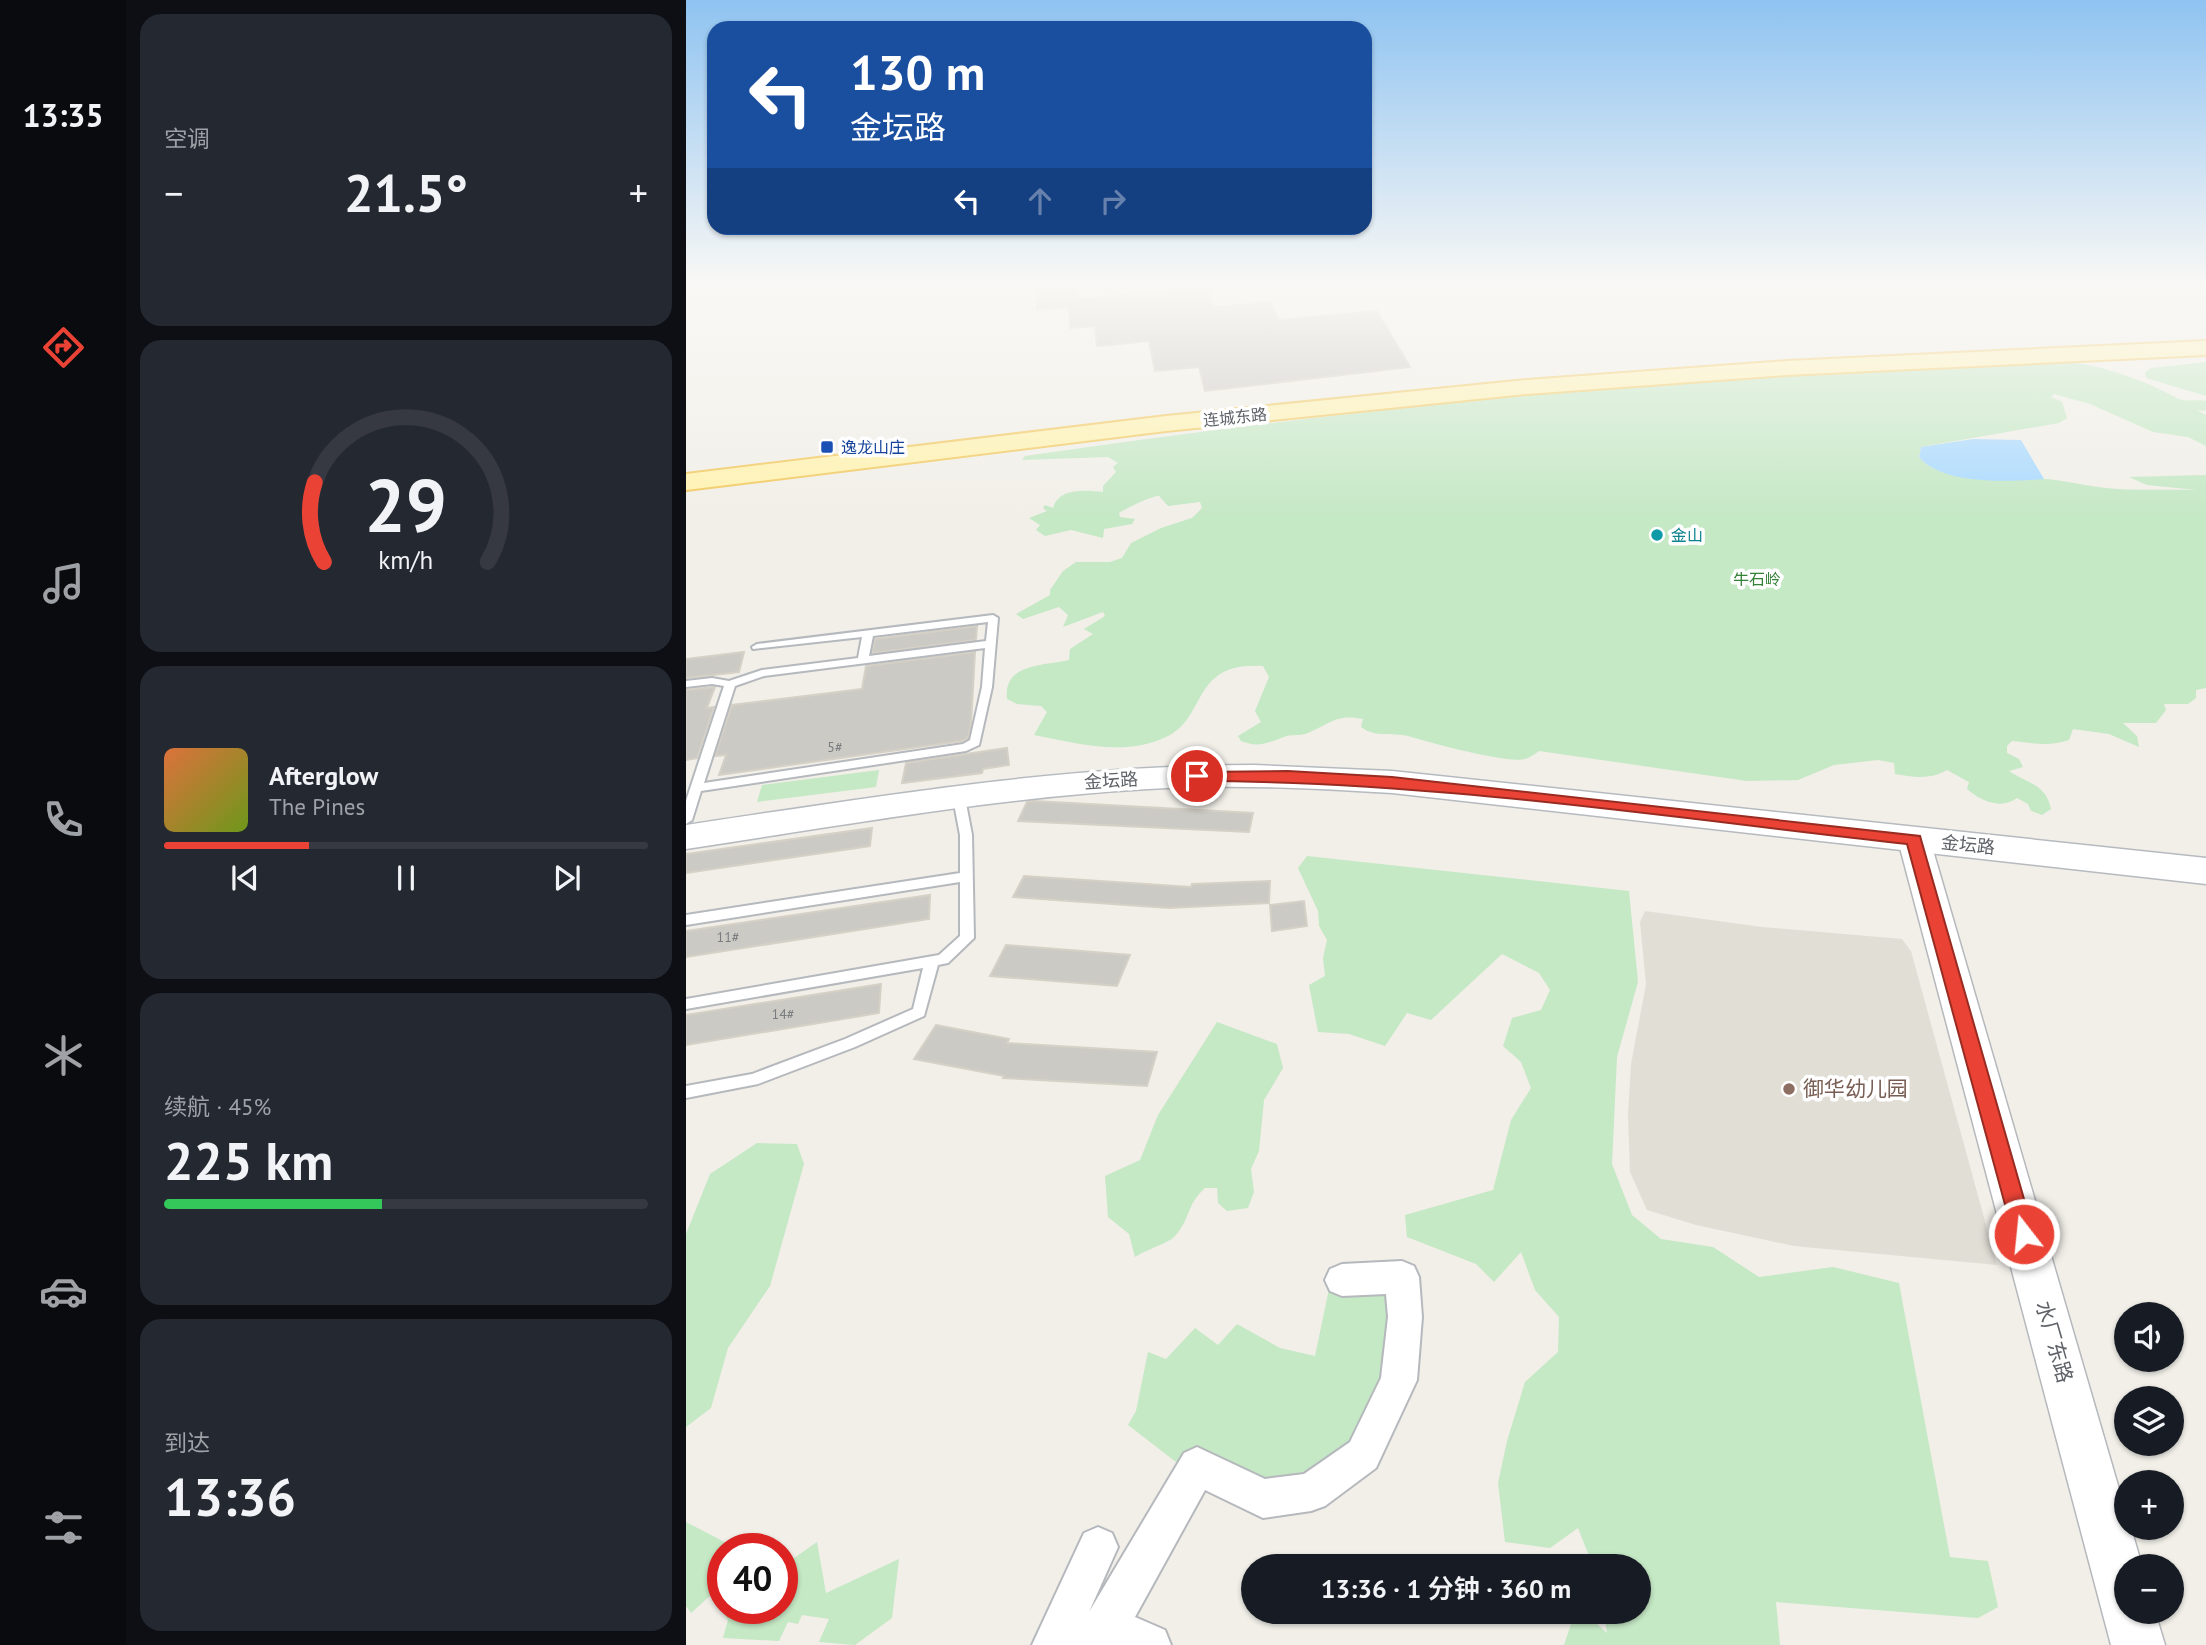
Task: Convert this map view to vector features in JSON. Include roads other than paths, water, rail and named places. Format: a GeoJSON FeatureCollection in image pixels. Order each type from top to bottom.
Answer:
{"type":"FeatureCollection","features":[{"type":"Feature","properties":{"kind":"main road","name":"连城东路"},"geometry":{"type":"LineString","coordinates":[[686,473],[1130,420],[1498,382],[1742,363]]}},
{"type":"Feature","properties":{"kind":"main road","name":"连城东路"},"geometry":{"type":"LineString","coordinates":[[686,482],[1186,422],[1500,390],[1783,368],[1894,363]]}},
{"type":"Feature","properties":{"kind":"main road","name":"金坛路"},"geometry":{"type":"LineString","coordinates":[[686,836],[1059,785],[1178,777],[1340,778],[2206,871]]}},
{"type":"Feature","properties":{"kind":"street","name":"水厂东路"},"geometry":{"type":"LineString","coordinates":[[1914,840],[2114,1559]]}},
{"type":"Feature","properties":{"kind":"street"},"geometry":{"type":"LineString","coordinates":[[1059,1645],[1107,1626],[1197,1466],[1263,1499],[1311,1492],[1363,1455],[1399,1380],[1405,1317],[1402,1277],[1342,1280]]}},
{"type":"Feature","properties":{"kind":"street"},"geometry":{"type":"LineString","coordinates":[[1053,1645],[1098,1547]]}},
{"type":"Feature","properties":{"kind":"street"},"geometry":{"type":"LineString","coordinates":[[2132,1624],[2138,1645]]}},
{"type":"Feature","properties":{"kind":"street"},"geometry":{"type":"LineString","coordinates":[[1107,1626],[1150,1645]]}},
{"type":"Feature","properties":{"kind":"lane"},"geometry":{"type":"LineString","coordinates":[[697,788],[966,747],[975,742],[987,687],[993,618],[757,647]]}},
{"type":"Feature","properties":{"kind":"lane"},"geometry":{"type":"LineString","coordinates":[[863,661],[868,634]]}},
{"type":"Feature","properties":{"kind":"lane"},"geometry":{"type":"LineString","coordinates":[[686,684],[712,681],[730,684],[762,673],[990,644]]}},
{"type":"Feature","properties":{"kind":"lane"},"geometry":{"type":"LineString","coordinates":[[686,820],[730,684]]}},
{"type":"Feature","properties":{"kind":"lane"},"geometry":{"type":"LineString","coordinates":[[686,1004],[943,959],[967,938],[966,835],[959,798]]}},
{"type":"Feature","properties":{"kind":"lane"},"geometry":{"type":"LineString","coordinates":[[686,920],[966,877]]}},
{"type":"Feature","properties":{"kind":"lane"},"geometry":{"type":"LineString","coordinates":[[686,1092],[752,1080],[850,1043],[919,1012],[932,961]]}},
{"type":"Feature","properties":{"kind":"water"},"geometry":{"type":"Polygon","coordinates":[[[1973,439],[2021,440],[2044,479],[1977,480],[1943,473],[1919,457],[1921,447],[1973,439]]]}},
{"type":"Feature","properties":{"kind":"place","name":"逸龙山庄"},"geometry":{"type":"Point","coordinates":[827,447]}},
{"type":"Feature","properties":{"kind":"place","name":"金山"},"geometry":{"type":"Point","coordinates":[1657,535]}},
{"type":"Feature","properties":{"kind":"place","name":"御华幼儿园"},"geometry":{"type":"Point","coordinates":[1789,1089]}},
{"type":"Feature","properties":{"kind":"park label","name":"牛石岭"},"geometry":{"type":"Point","coordinates":[1757,579]}}]}
